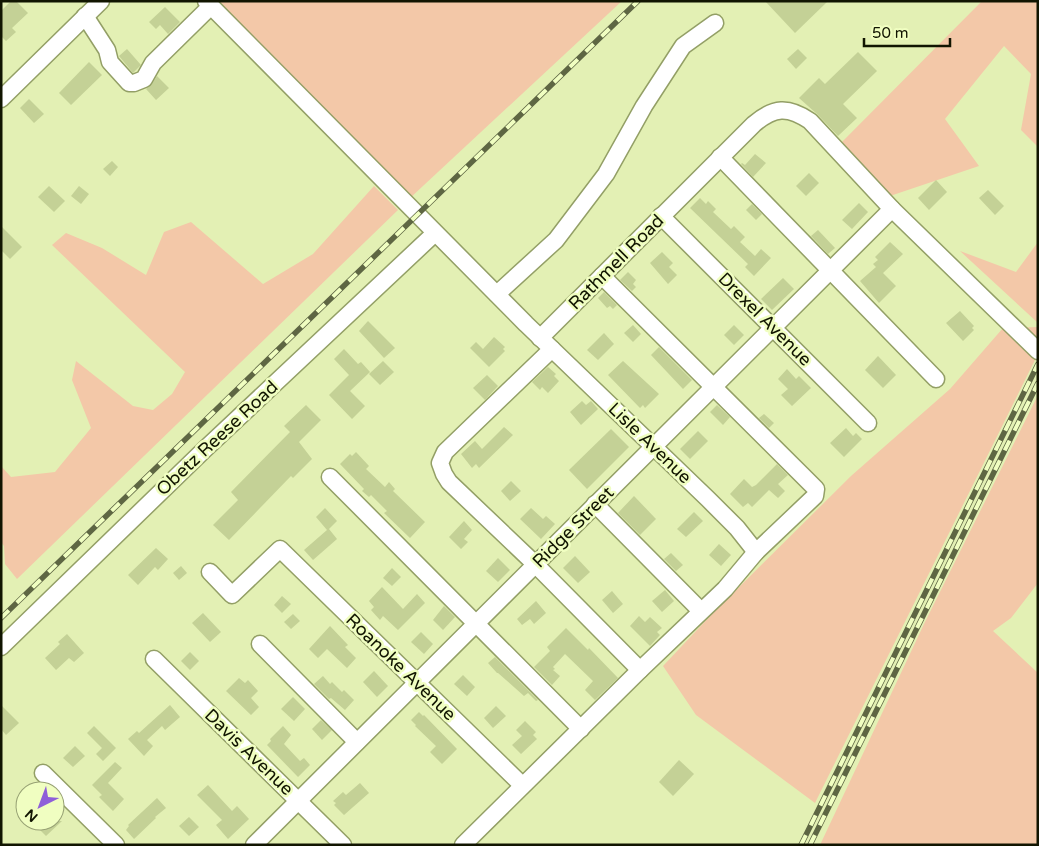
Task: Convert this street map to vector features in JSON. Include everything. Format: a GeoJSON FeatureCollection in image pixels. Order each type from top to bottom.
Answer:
{"type":"FeatureCollection","features":[{"type":"Feature","properties":{"kind":"street"},"geometry":{"type":"LineString","coordinates":[[1,99],[101,1]]}},
{"type":"Feature","properties":{"kind":"street"},"geometry":{"type":"LineString","coordinates":[[85,16],[107,50],[110,62],[129,83],[134,84],[144,79],[153,63],[208,4],[546,343]]}},
{"type":"Feature","properties":{"kind":"street"},"geometry":{"type":"LineString","coordinates":[[496,294],[556,240],[606,174],[644,106],[682,46],[715,23]]}},
{"type":"Feature","properties":{"kind":"street","name":"Rathmell Road"},"geometry":{"type":"LineString","coordinates":[[535,564],[449,482],[440,463],[445,452],[546,343],[602,276],[720,157],[765,115],[780,110],[796,113],[810,121],[892,209],[1038,351]]}},
{"type":"Feature","properties":{"kind":"street"},"geometry":{"type":"LineString","coordinates":[[720,157],[936,379]]}},
{"type":"Feature","properties":{"kind":"street","name":"Ridge Street"},"geometry":{"type":"LineString","coordinates":[[254,845],[892,209]]}},
{"type":"Feature","properties":{"kind":"street","name":"Drexel Avenue"},"geometry":{"type":"LineString","coordinates":[[661,216],[868,423]]}},
{"type":"Feature","properties":{"kind":"street","name":"Obetz Reese Road"},"geometry":{"type":"LineString","coordinates":[[1,647],[204,450],[435,233]]}},
{"type":"Feature","properties":{"kind":"street"},"geometry":{"type":"LineString","coordinates":[[463,845],[522,785],[725,589],[756,552],[815,496],[816,488],[602,276]]}},
{"type":"Feature","properties":{"kind":"street","name":"Lisle Avenue"},"geometry":{"type":"LineString","coordinates":[[546,343],[737,528],[756,552]]}},
{"type":"Feature","properties":{"kind":"street"},"geometry":{"type":"LineString","coordinates":[[330,477],[581,729]]}},
{"type":"Feature","properties":{"kind":"street"},"geometry":{"type":"LineString","coordinates":[[595,504],[701,611]]}},
{"type":"Feature","properties":{"kind":"street","name":"Roanoke Avenue"},"geometry":{"type":"LineString","coordinates":[[210,572],[232,595],[280,549],[522,785]]}},
{"type":"Feature","properties":{"kind":"street"},"geometry":{"type":"LineString","coordinates":[[535,564],[640,670]]}},
{"type":"Feature","properties":{"kind":"street"},"geometry":{"type":"LineString","coordinates":[[260,644],[358,742]]}},
{"type":"Feature","properties":{"kind":"street","name":"Davis Avenue"},"geometry":{"type":"LineString","coordinates":[[154,659],[343,845]]}},
{"type":"Feature","properties":{"kind":"street"},"geometry":{"type":"LineString","coordinates":[[43,773],[116,845]]}},
{"type":"Feature","properties":{"kind":"shaded area"},"geometry":{"type":"Polygon","coordinates":[[[215,1],[622,1],[409,199],[215,1]]]}},
{"type":"Feature","properties":{"kind":"shaded area"},"geometry":{"type":"Polygon","coordinates":[[[982,1],[1038,1],[1038,147],[1021,130],[1031,74],[1004,46],[945,119],[979,166],[890,196],[839,145],[982,1]]]}},
{"type":"Feature","properties":{"kind":"shaded area"},"geometry":{"type":"Polygon","coordinates":[[[374,186],[398,210],[17,579],[5,564],[4,546],[1,542],[1,466],[11,477],[55,472],[91,428],[72,380],[76,361],[133,406],[153,410],[172,394],[185,372],[52,245],[66,233],[102,248],[146,275],[164,232],[191,222],[263,284],[313,254],[374,186]]]}},
{"type":"Feature","properties":{"kind":"shaded area"},"geometry":{"type":"Polygon","coordinates":[[[1038,242],[1038,323],[960,251],[1016,272],[1038,242]]]}},
{"type":"Feature","properties":{"kind":"shaded area"},"geometry":{"type":"Polygon","coordinates":[[[1038,327],[1038,354],[815,803],[696,715],[663,666],[713,613],[851,476],[950,389],[1003,328],[1038,327]]]}},
{"type":"Feature","properties":{"kind":"shaded area"},"geometry":{"type":"Polygon","coordinates":[[[1038,395],[1038,583],[1011,618],[993,631],[1038,673],[1038,845],[820,845],[924,624],[1038,395]]]}},
{"type":"Feature","properties":{"kind":"building"},"geometry":{"type":"Polygon","coordinates":[[[11,1],[16,1],[28,13],[12,28],[16,32],[6,41],[1,36],[1,11],[11,1]]]}},
{"type":"Feature","properties":{"kind":"building"},"geometry":{"type":"Polygon","coordinates":[[[765,1],[828,1],[795,33],[765,1]]]}},
{"type":"Feature","properties":{"kind":"building"},"geometry":{"type":"Polygon","coordinates":[[[165,7],[180,22],[168,34],[160,25],[156,29],[149,22],[165,7]]]}},
{"type":"Feature","properties":{"kind":"building"},"geometry":{"type":"Polygon","coordinates":[[[127,49],[141,65],[133,73],[119,56],[127,49]]]}},
{"type":"Feature","properties":{"kind":"building"},"geometry":{"type":"Polygon","coordinates":[[[798,49],[807,58],[796,69],[787,59],[798,49]]]}},
{"type":"Feature","properties":{"kind":"building"},"geometry":{"type":"Polygon","coordinates":[[[858,52],[877,71],[843,104],[857,118],[838,136],[799,98],[819,78],[825,84],[858,52]]]}},
{"type":"Feature","properties":{"kind":"building"},"geometry":{"type":"Polygon","coordinates":[[[89,62],[102,75],[71,105],[59,93],[89,62]]]}},
{"type":"Feature","properties":{"kind":"building"},"geometry":{"type":"Polygon","coordinates":[[[157,76],[169,88],[156,100],[146,89],[157,76]]]}},
{"type":"Feature","properties":{"kind":"building"},"geometry":{"type":"Polygon","coordinates":[[[29,99],[44,114],[34,123],[20,108],[29,99]]]}},
{"type":"Feature","properties":{"kind":"building"},"geometry":{"type":"Polygon","coordinates":[[[755,154],[766,163],[753,177],[741,164],[745,165],[755,154]]]}},
{"type":"Feature","properties":{"kind":"building"},"geometry":{"type":"Polygon","coordinates":[[[112,161],[118,167],[110,176],[103,169],[112,161]]]}},
{"type":"Feature","properties":{"kind":"building"},"geometry":{"type":"Polygon","coordinates":[[[809,173],[819,183],[806,196],[796,186],[809,173]]]}},
{"type":"Feature","properties":{"kind":"building"},"geometry":{"type":"Polygon","coordinates":[[[936,180],[947,192],[929,210],[918,198],[936,180]]]}},
{"type":"Feature","properties":{"kind":"building"},"geometry":{"type":"Polygon","coordinates":[[[49,186],[65,201],[54,212],[38,197],[49,186]]]}},
{"type":"Feature","properties":{"kind":"building"},"geometry":{"type":"Polygon","coordinates":[[[79,186],[89,194],[81,204],[71,196],[79,186]]]}},
{"type":"Feature","properties":{"kind":"building"},"geometry":{"type":"Polygon","coordinates":[[[988,190],[1004,206],[995,215],[979,198],[988,190]]]}},
{"type":"Feature","properties":{"kind":"building"},"geometry":{"type":"Polygon","coordinates":[[[700,198],[706,204],[708,201],[716,209],[713,212],[731,229],[734,226],[745,237],[740,242],[755,256],[761,249],[771,258],[754,276],[745,267],[748,264],[690,208],[700,198]]]}},
{"type":"Feature","properties":{"kind":"building"},"geometry":{"type":"Polygon","coordinates":[[[859,203],[868,212],[852,229],[842,220],[859,203]]]}},
{"type":"Feature","properties":{"kind":"building"},"geometry":{"type":"Polygon","coordinates":[[[752,204],[762,214],[756,220],[746,210],[752,204]]]}},
{"type":"Feature","properties":{"kind":"building"},"geometry":{"type":"Polygon","coordinates":[[[1,226],[22,247],[10,259],[1,250],[1,226]]]}},
{"type":"Feature","properties":{"kind":"building"},"geometry":{"type":"Polygon","coordinates":[[[818,230],[835,248],[828,254],[811,236],[818,230]]]}},
{"type":"Feature","properties":{"kind":"building"},"geometry":{"type":"Polygon","coordinates":[[[890,242],[903,254],[883,273],[896,286],[879,303],[860,281],[876,267],[873,264],[878,260],[875,257],[890,242]]]}},
{"type":"Feature","properties":{"kind":"building"},"geometry":{"type":"Polygon","coordinates":[[[662,252],[673,263],[669,267],[677,275],[668,284],[650,263],[662,252]]]}},
{"type":"Feature","properties":{"kind":"building"},"geometry":{"type":"Polygon","coordinates":[[[628,272],[636,280],[633,284],[636,287],[632,291],[620,280],[628,272]]]}},
{"type":"Feature","properties":{"kind":"building"},"geometry":{"type":"Polygon","coordinates":[[[783,278],[794,289],[772,310],[761,299],[783,278]]]}},
{"type":"Feature","properties":{"kind":"building"},"geometry":{"type":"Polygon","coordinates":[[[604,292],[617,305],[613,309],[610,306],[607,308],[598,298],[604,292]]]}},
{"type":"Feature","properties":{"kind":"building"},"geometry":{"type":"Polygon","coordinates":[[[960,311],[974,326],[972,328],[974,330],[963,341],[946,323],[960,311]]]}},
{"type":"Feature","properties":{"kind":"building"},"geometry":{"type":"Polygon","coordinates":[[[368,321],[395,348],[384,358],[359,331],[368,321]]]}},
{"type":"Feature","properties":{"kind":"building"},"geometry":{"type":"Polygon","coordinates":[[[633,325],[641,334],[633,342],[624,333],[633,325]]]}},
{"type":"Feature","properties":{"kind":"building"},"geometry":{"type":"Polygon","coordinates":[[[734,325],[744,335],[734,345],[724,335],[734,325]]]}},
{"type":"Feature","properties":{"kind":"building"},"geometry":{"type":"Polygon","coordinates":[[[604,333],[614,344],[598,360],[587,350],[604,333]]]}},
{"type":"Feature","properties":{"kind":"building"},"geometry":{"type":"Polygon","coordinates":[[[494,337],[505,347],[503,349],[505,351],[489,367],[470,348],[476,342],[483,349],[494,337]]]}},
{"type":"Feature","properties":{"kind":"building"},"geometry":{"type":"Polygon","coordinates":[[[659,347],[692,380],[683,389],[651,355],[659,347]]]}},
{"type":"Feature","properties":{"kind":"building"},"geometry":{"type":"Polygon","coordinates":[[[344,349],[358,364],[361,362],[370,372],[350,391],[365,406],[352,419],[329,395],[349,375],[334,359],[344,349]]]}},
{"type":"Feature","properties":{"kind":"building"},"geometry":{"type":"Polygon","coordinates":[[[878,356],[896,375],[883,388],[865,370],[878,356]]]}},
{"type":"Feature","properties":{"kind":"building"},"geometry":{"type":"Polygon","coordinates":[[[383,361],[394,372],[380,385],[369,374],[383,361]]]}},
{"type":"Feature","properties":{"kind":"building"},"geometry":{"type":"Polygon","coordinates":[[[623,361],[659,394],[645,408],[643,405],[640,408],[608,375],[623,361]]]}},
{"type":"Feature","properties":{"kind":"building"},"geometry":{"type":"Polygon","coordinates":[[[548,367],[556,374],[554,376],[559,381],[548,393],[542,387],[540,390],[532,382],[548,367]]]}},
{"type":"Feature","properties":{"kind":"building"},"geometry":{"type":"Polygon","coordinates":[[[787,369],[796,379],[799,376],[811,388],[792,406],[781,395],[788,389],[778,379],[787,369]]]}},
{"type":"Feature","properties":{"kind":"building"},"geometry":{"type":"Polygon","coordinates":[[[487,375],[498,386],[485,400],[473,388],[487,375]]]}},
{"type":"Feature","properties":{"kind":"building"},"geometry":{"type":"Polygon","coordinates":[[[582,401],[586,405],[591,401],[598,409],[581,425],[570,412],[582,401]]]}},
{"type":"Feature","properties":{"kind":"building"},"geometry":{"type":"Polygon","coordinates":[[[306,405],[321,420],[299,442],[312,459],[293,478],[291,476],[229,540],[213,525],[238,500],[231,492],[290,432],[284,426],[306,405]]]}},
{"type":"Feature","properties":{"kind":"building"},"geometry":{"type":"Polygon","coordinates":[[[717,405],[730,417],[723,425],[710,412],[717,405]]]}},
{"type":"Feature","properties":{"kind":"building"},"geometry":{"type":"Polygon","coordinates":[[[764,414],[774,423],[769,428],[759,418],[764,414]]]}},
{"type":"Feature","properties":{"kind":"building"},"geometry":{"type":"Polygon","coordinates":[[[504,427],[513,435],[479,468],[476,464],[472,468],[461,454],[475,441],[482,449],[504,427]]]}},
{"type":"Feature","properties":{"kind":"building"},"geometry":{"type":"Polygon","coordinates":[[[846,428],[853,436],[856,433],[862,439],[844,457],[830,443],[846,428]]]}},
{"type":"Feature","properties":{"kind":"building"},"geometry":{"type":"Polygon","coordinates":[[[611,429],[629,447],[587,489],[569,470],[611,429]]]}},
{"type":"Feature","properties":{"kind":"building"},"geometry":{"type":"Polygon","coordinates":[[[698,431],[708,441],[690,459],[680,449],[698,431]]]}},
{"type":"Feature","properties":{"kind":"building"},"geometry":{"type":"Polygon","coordinates":[[[356,452],[369,466],[366,469],[385,487],[389,482],[395,489],[393,491],[425,522],[410,538],[384,513],[387,511],[371,495],[369,497],[362,491],[364,489],[340,464],[350,454],[352,456],[356,452]]]}},
{"type":"Feature","properties":{"kind":"building"},"geometry":{"type":"Polygon","coordinates":[[[777,464],[788,475],[778,484],[785,491],[778,498],[769,490],[752,507],[748,503],[743,507],[730,494],[744,479],[752,487],[756,485],[777,464]]]}},
{"type":"Feature","properties":{"kind":"building"},"geometry":{"type":"Polygon","coordinates":[[[511,481],[521,491],[510,501],[501,491],[511,481]]]}},
{"type":"Feature","properties":{"kind":"building"},"geometry":{"type":"Polygon","coordinates":[[[634,496],[656,519],[640,535],[618,513],[634,496]]]}},
{"type":"Feature","properties":{"kind":"building"},"geometry":{"type":"Polygon","coordinates":[[[325,508],[337,521],[329,529],[337,539],[313,560],[304,550],[327,530],[316,517],[325,508]]]}},
{"type":"Feature","properties":{"kind":"building"},"geometry":{"type":"Polygon","coordinates":[[[531,508],[543,519],[546,516],[555,524],[541,539],[520,519],[531,508]]]}},
{"type":"Feature","properties":{"kind":"building"},"geometry":{"type":"Polygon","coordinates":[[[694,512],[703,521],[686,537],[677,529],[694,512]]]}},
{"type":"Feature","properties":{"kind":"building"},"geometry":{"type":"Polygon","coordinates":[[[464,521],[472,530],[464,539],[468,542],[461,549],[449,537],[464,521]]]}},
{"type":"Feature","properties":{"kind":"building"},"geometry":{"type":"Polygon","coordinates":[[[719,544],[731,555],[721,566],[709,555],[719,544]]]}},
{"type":"Feature","properties":{"kind":"building"},"geometry":{"type":"Polygon","coordinates":[[[156,548],[168,559],[158,570],[155,567],[138,585],[128,575],[156,548]]]}},
{"type":"Feature","properties":{"kind":"building"},"geometry":{"type":"Polygon","coordinates":[[[671,553],[683,565],[676,571],[664,559],[671,553]]]}},
{"type":"Feature","properties":{"kind":"building"},"geometry":{"type":"Polygon","coordinates":[[[575,556],[590,572],[578,583],[563,568],[575,556]]]}},
{"type":"Feature","properties":{"kind":"building"},"geometry":{"type":"Polygon","coordinates":[[[498,558],[510,570],[498,582],[486,571],[498,558]]]}},
{"type":"Feature","properties":{"kind":"building"},"geometry":{"type":"Polygon","coordinates":[[[181,566],[187,573],[179,580],[173,573],[181,566]]]}},
{"type":"Feature","properties":{"kind":"building"},"geometry":{"type":"Polygon","coordinates":[[[392,568],[401,577],[392,586],[383,578],[392,568]]]}},
{"type":"Feature","properties":{"kind":"building"},"geometry":{"type":"Polygon","coordinates":[[[382,587],[403,609],[417,594],[425,603],[398,630],[383,616],[380,620],[371,610],[374,607],[369,601],[382,587]]]}},
{"type":"Feature","properties":{"kind":"building"},"geometry":{"type":"Polygon","coordinates":[[[665,590],[674,601],[662,612],[652,601],[665,590]]]}},
{"type":"Feature","properties":{"kind":"building"},"geometry":{"type":"Polygon","coordinates":[[[612,591],[623,604],[613,613],[602,600],[612,591]]]}},
{"type":"Feature","properties":{"kind":"building"},"geometry":{"type":"Polygon","coordinates":[[[282,596],[291,604],[282,613],[274,605],[282,596]]]}},
{"type":"Feature","properties":{"kind":"building"},"geometry":{"type":"Polygon","coordinates":[[[536,601],[546,613],[534,624],[530,619],[522,625],[517,619],[536,601]]]}},
{"type":"Feature","properties":{"kind":"building"},"geometry":{"type":"Polygon","coordinates":[[[444,606],[455,617],[443,630],[433,620],[444,606]]]}},
{"type":"Feature","properties":{"kind":"building"},"geometry":{"type":"Polygon","coordinates":[[[203,613],[221,632],[210,642],[192,623],[203,613]]]}},
{"type":"Feature","properties":{"kind":"building"},"geometry":{"type":"Polygon","coordinates":[[[293,614],[300,621],[291,629],[284,622],[293,614]]]}},
{"type":"Feature","properties":{"kind":"building"},"geometry":{"type":"Polygon","coordinates":[[[639,616],[645,622],[650,617],[662,628],[657,632],[660,635],[650,646],[630,626],[639,616]]]}},
{"type":"Feature","properties":{"kind":"building"},"geometry":{"type":"Polygon","coordinates":[[[330,626],[348,645],[345,647],[356,658],[347,668],[327,649],[318,658],[309,649],[330,626]]]}},
{"type":"Feature","properties":{"kind":"building"},"geometry":{"type":"Polygon","coordinates":[[[566,628],[588,650],[589,648],[618,678],[595,700],[585,690],[593,681],[565,654],[553,667],[555,669],[553,670],[560,676],[552,685],[534,667],[550,651],[547,647],[566,628]]]}},
{"type":"Feature","properties":{"kind":"building"},"geometry":{"type":"Polygon","coordinates":[[[421,632],[433,644],[424,654],[411,642],[421,632]]]}},
{"type":"Feature","properties":{"kind":"building"},"geometry":{"type":"Polygon","coordinates":[[[67,634],[84,653],[74,662],[69,658],[56,670],[45,658],[60,644],[58,642],[67,634]]]}},
{"type":"Feature","properties":{"kind":"building"},"geometry":{"type":"Polygon","coordinates":[[[190,652],[199,661],[190,670],[181,661],[190,652]]]}},
{"type":"Feature","properties":{"kind":"building"},"geometry":{"type":"Polygon","coordinates":[[[495,657],[538,700],[536,701],[528,693],[524,696],[497,673],[488,663],[495,657]]]}},
{"type":"Feature","properties":{"kind":"building"},"geometry":{"type":"Polygon","coordinates":[[[374,671],[388,686],[377,697],[363,682],[374,671]]]}},
{"type":"Feature","properties":{"kind":"building"},"geometry":{"type":"Polygon","coordinates":[[[463,675],[475,687],[467,696],[454,684],[463,675]]]}},
{"type":"Feature","properties":{"kind":"building"},"geometry":{"type":"Polygon","coordinates":[[[323,676],[330,684],[332,682],[342,692],[344,690],[354,700],[345,710],[331,698],[329,699],[314,684],[323,676]]]}},
{"type":"Feature","properties":{"kind":"building"},"geometry":{"type":"Polygon","coordinates":[[[239,678],[245,683],[248,680],[258,691],[251,698],[259,707],[251,715],[226,691],[239,678]]]}},
{"type":"Feature","properties":{"kind":"building"},"geometry":{"type":"Polygon","coordinates":[[[293,697],[305,709],[294,721],[281,709],[293,697]]]}},
{"type":"Feature","properties":{"kind":"building"},"geometry":{"type":"Polygon","coordinates":[[[1,705],[19,723],[6,735],[1,729],[1,705]]]}},
{"type":"Feature","properties":{"kind":"building"},"geometry":{"type":"Polygon","coordinates":[[[170,705],[180,717],[165,730],[162,726],[147,740],[153,746],[144,756],[128,739],[137,731],[139,733],[170,705]]]}},
{"type":"Feature","properties":{"kind":"building"},"geometry":{"type":"Polygon","coordinates":[[[496,706],[506,716],[493,728],[484,718],[496,706]]]}},
{"type":"Feature","properties":{"kind":"building"},"geometry":{"type":"Polygon","coordinates":[[[419,712],[457,749],[442,764],[430,752],[436,746],[411,720],[419,712]]]}},
{"type":"Feature","properties":{"kind":"building"},"geometry":{"type":"Polygon","coordinates":[[[321,720],[332,730],[322,740],[312,729],[321,720]]]}},
{"type":"Feature","properties":{"kind":"building"},"geometry":{"type":"Polygon","coordinates":[[[525,721],[536,732],[533,735],[537,739],[521,754],[512,745],[522,736],[516,730],[525,721]]]}},
{"type":"Feature","properties":{"kind":"building"},"geometry":{"type":"Polygon","coordinates":[[[94,726],[116,748],[103,761],[96,754],[102,748],[87,733],[94,726]]]}},
{"type":"Feature","properties":{"kind":"building"},"geometry":{"type":"Polygon","coordinates":[[[283,726],[291,735],[284,744],[300,761],[304,758],[310,765],[298,777],[267,745],[271,741],[270,739],[283,726]]]}},
{"type":"Feature","properties":{"kind":"building"},"geometry":{"type":"Polygon","coordinates":[[[75,746],[85,756],[73,767],[63,758],[75,746]]]}},
{"type":"Feature","properties":{"kind":"building"},"geometry":{"type":"Polygon","coordinates":[[[679,760],[694,774],[673,796],[659,782],[679,760]]]}},
{"type":"Feature","properties":{"kind":"building"},"geometry":{"type":"Polygon","coordinates":[[[115,762],[122,768],[108,783],[124,799],[113,811],[99,797],[102,795],[92,785],[115,762]]]}},
{"type":"Feature","properties":{"kind":"building"},"geometry":{"type":"Polygon","coordinates":[[[360,783],[369,793],[344,815],[334,805],[336,803],[333,801],[343,792],[346,795],[360,783]]]}},
{"type":"Feature","properties":{"kind":"building"},"geometry":{"type":"Polygon","coordinates":[[[208,785],[232,811],[237,806],[249,819],[228,839],[216,825],[222,820],[197,795],[208,785]]]}},
{"type":"Feature","properties":{"kind":"building"},"geometry":{"type":"Polygon","coordinates":[[[157,798],[166,808],[134,839],[126,830],[128,825],[157,798]]]}},
{"type":"Feature","properties":{"kind":"building"},"geometry":{"type":"Polygon","coordinates":[[[189,817],[199,827],[189,836],[179,826],[189,817]]]}},
{"type":"Feature","properties":{"kind":"building"},"geometry":{"type":"Polygon","coordinates":[[[41,831],[51,831],[46,836],[41,831]]]}},
{"type":"Feature","properties":{"kind":"railway"},"geometry":{"type":"LineString","coordinates":[[1,618],[638,1]]}},
{"type":"Feature","properties":{"kind":"railway"},"geometry":{"type":"LineString","coordinates":[[801,845],[1038,364]]}},
{"type":"Feature","properties":{"kind":"railway"},"geometry":{"type":"LineString","coordinates":[[810,845],[1038,383]]}}]}
